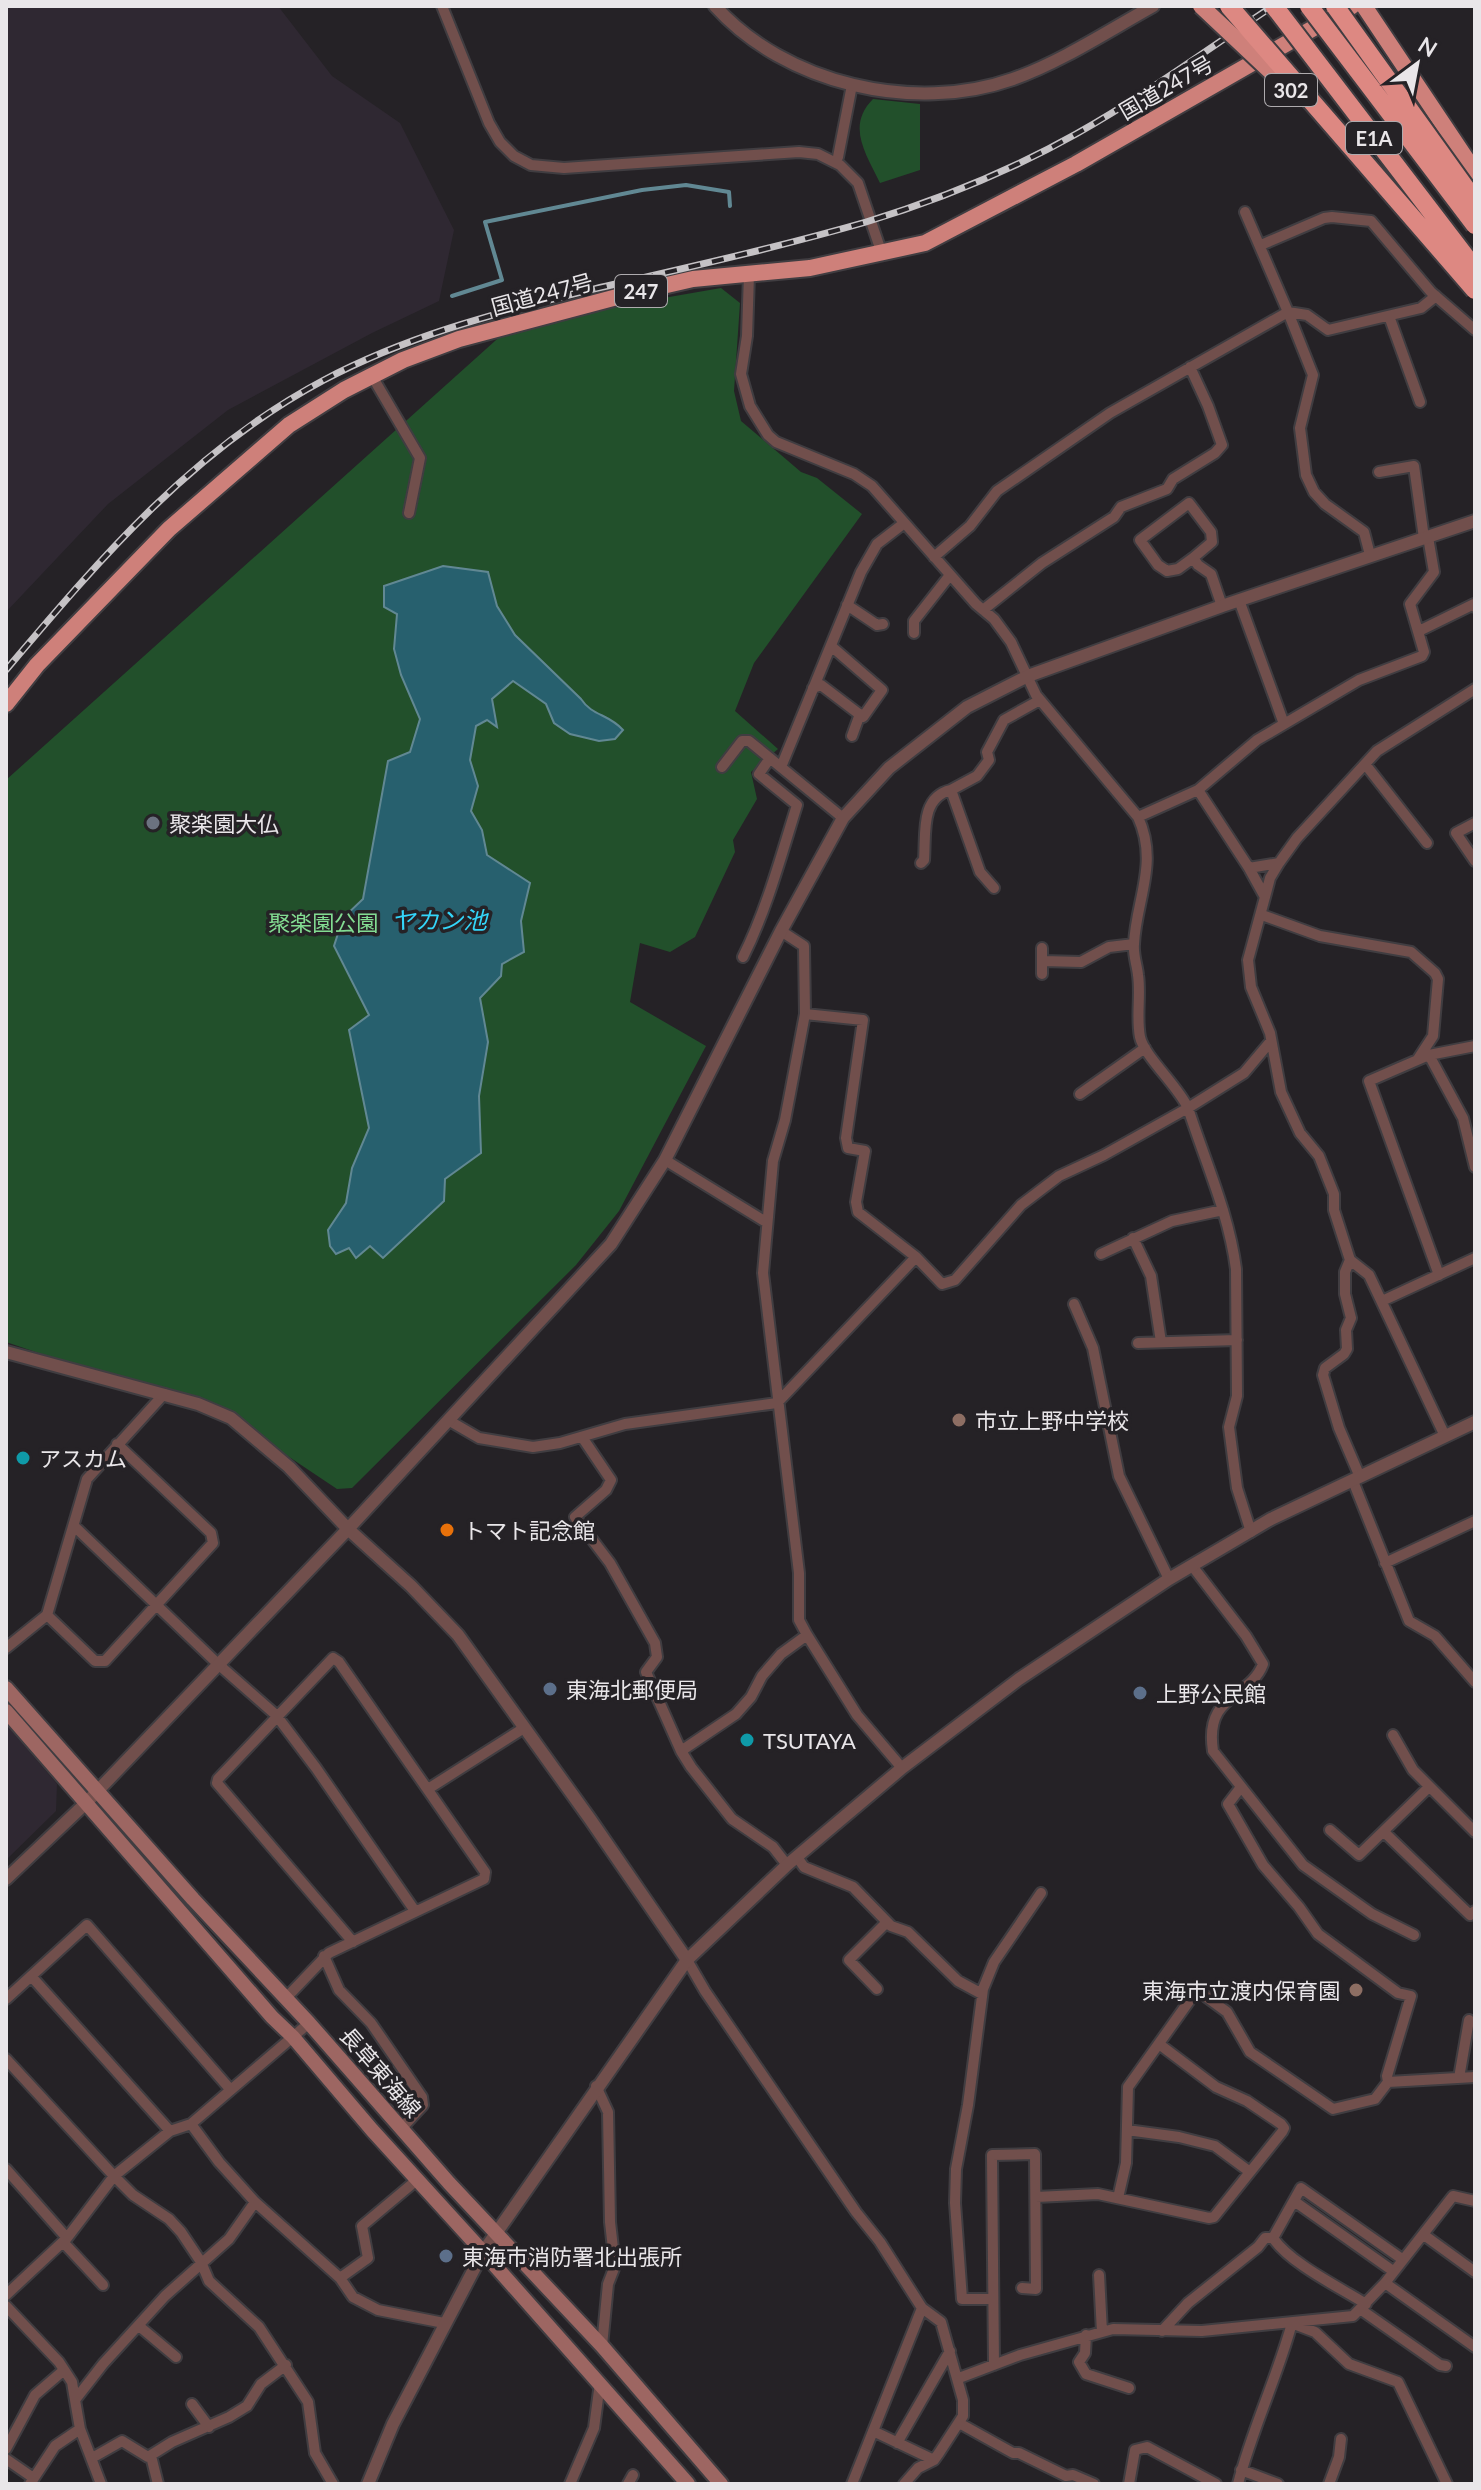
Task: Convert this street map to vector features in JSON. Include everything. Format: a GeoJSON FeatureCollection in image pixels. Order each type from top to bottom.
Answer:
{"type":"FeatureCollection","features":[{"type":"Feature","properties":{"kind":"highway","name":"302"},"geometry":{"type":"LineString","coordinates":[[1201,6],[1380,173],[1475,271]]}},
{"type":"Feature","properties":{"kind":"highway"},"geometry":{"type":"LineString","coordinates":[[1229,6],[1475,290]]}},
{"type":"Feature","properties":{"kind":"highway"},"geometry":{"type":"LineString","coordinates":[[1238,6],[1297,82]]}},
{"type":"Feature","properties":{"kind":"highway","name":"E1A"},"geometry":{"type":"LineString","coordinates":[[1274,6],[1475,271]]}},
{"type":"Feature","properties":{"kind":"highway","name":"E1A"},"geometry":{"type":"LineString","coordinates":[[1309,6],[1475,225]]}},
{"type":"Feature","properties":{"kind":"highway"},"geometry":{"type":"LineString","coordinates":[[1335,6],[1475,201]]}},
{"type":"Feature","properties":{"kind":"highway","name":"国道247号"},"geometry":{"type":"LineString","coordinates":[[6,704],[37,665],[169,529],[289,425],[344,390],[403,360],[473,335],[693,279],[810,268],[925,243],[1076,164],[1352,6]]}},
{"type":"Feature","properties":{"kind":"highway"},"geometry":{"type":"LineString","coordinates":[[1364,6],[1475,172]]}},
{"type":"Feature","properties":{"kind":"main road","name":"長草東海線"},"geometry":{"type":"LineString","coordinates":[[6,1688],[496,2234],[602,2346],[721,2484]]}},
{"type":"Feature","properties":{"kind":"main road","name":"長草東海線"},"geometry":{"type":"LineString","coordinates":[[6,1711],[372,2130],[688,2484]]}},
{"type":"Feature","properties":{"kind":"street"},"geometry":{"type":"LineString","coordinates":[[442,6],[489,123],[500,142],[514,156],[531,165],[564,168],[799,152],[818,154],[834,162],[858,183],[882,254]]}},
{"type":"Feature","properties":{"kind":"street"},"geometry":{"type":"LineString","coordinates":[[715,6],[752,39],[787,61],[836,82],[913,94],[1012,80],[1153,6]]}},
{"type":"Feature","properties":{"kind":"street"},"geometry":{"type":"LineString","coordinates":[[834,162],[838,157],[852,85]]}},
{"type":"Feature","properties":{"kind":"street"},"geometry":{"type":"LineString","coordinates":[[1245,212],[1313,375],[1300,428],[1306,475],[1314,492],[1325,504],[1364,532],[1370,555]]}},
{"type":"Feature","properties":{"kind":"street"},"geometry":{"type":"LineString","coordinates":[[1261,245],[1332,217],[1371,221],[1436,296],[1475,330]]}},
{"type":"Feature","properties":{"kind":"street"},"geometry":{"type":"LineString","coordinates":[[749,274],[747,336],[741,374],[743,390],[760,425],[776,442],[863,479],[882,496],[903,524],[994,619],[1011,642],[1040,700],[1138,817],[1142,827],[1147,879],[1134,944],[1140,1037],[1188,1108],[1223,1210],[1236,1269],[1237,1396],[1229,1427],[1237,1488],[1251,1532]]}},
{"type":"Feature","properties":{"kind":"street"},"geometry":{"type":"LineString","coordinates":[[934,557],[970,526],[997,491],[1110,413],[1288,312],[1307,315],[1328,330],[1421,308],[1436,296]]}},
{"type":"Feature","properties":{"kind":"street"},"geometry":{"type":"LineString","coordinates":[[1389,316],[1420,402]]}},
{"type":"Feature","properties":{"kind":"street"},"geometry":{"type":"LineString","coordinates":[[983,610],[1042,563],[1114,517],[1121,507],[1167,489],[1173,479],[1215,453],[1222,445],[1190,367]]}},
{"type":"Feature","properties":{"kind":"street"},"geometry":{"type":"LineString","coordinates":[[372,376],[420,458],[409,513]]}},
{"type":"Feature","properties":{"kind":"street"},"geometry":{"type":"LineString","coordinates":[[1138,817],[1198,790],[1257,740],[1359,680],[1422,656],[1424,652],[1410,604],[1434,572],[1414,466],[1379,472]]}},
{"type":"Feature","properties":{"kind":"street"},"geometry":{"type":"LineString","coordinates":[[1189,503],[1211,532],[1212,542],[1193,558],[1178,569],[1167,571],[1158,565],[1140,540],[1189,503]]}},
{"type":"Feature","properties":{"kind":"street"},"geometry":{"type":"LineString","coordinates":[[6,1879],[87,1802],[348,1529],[611,1244],[665,1160],[781,931],[843,818],[889,768],[967,707],[1028,676],[1239,600],[1475,521]]}},
{"type":"Feature","properties":{"kind":"street"},"geometry":{"type":"LineString","coordinates":[[781,767],[861,572],[877,544],[903,524]]}},
{"type":"Feature","properties":{"kind":"street"},"geometry":{"type":"LineString","coordinates":[[1193,558],[1211,574],[1222,606]]}},
{"type":"Feature","properties":{"kind":"street"},"geometry":{"type":"LineString","coordinates":[[914,633],[914,621],[950,575]]}},
{"type":"Feature","properties":{"kind":"street"},"geometry":{"type":"LineString","coordinates":[[1239,600],[1284,724]]}},
{"type":"Feature","properties":{"kind":"street"},"geometry":{"type":"LineString","coordinates":[[847,605],[877,625],[883,624]]}},
{"type":"Feature","properties":{"kind":"street"},"geometry":{"type":"LineString","coordinates":[[1419,631],[1475,605]]}},
{"type":"Feature","properties":{"kind":"street"},"geometry":{"type":"LineString","coordinates":[[813,688],[821,685],[863,717],[882,690],[831,646]]}},
{"type":"Feature","properties":{"kind":"street"},"geometry":{"type":"LineString","coordinates":[[1445,1436],[1369,1275],[1350,1260],[1334,1210],[1334,1194],[1319,1156],[1300,1133],[1281,1092],[1270,1033],[1251,987],[1248,960],[1270,878],[1297,838],[1385,745],[1475,689]]}},
{"type":"Feature","properties":{"kind":"street"},"geometry":{"type":"LineString","coordinates":[[921,863],[924,860],[928,809],[937,795],[977,776],[989,760],[987,752],[1004,720],[1040,700]]}},
{"type":"Feature","properties":{"kind":"street"},"geometry":{"type":"LineString","coordinates":[[852,736],[860,714]]}},
{"type":"Feature","properties":{"kind":"street"},"geometry":{"type":"LineString","coordinates":[[722,767],[742,741],[749,741],[843,818]]}},
{"type":"Feature","properties":{"kind":"street"},"geometry":{"type":"LineString","coordinates":[[743,957],[771,887],[797,805],[759,774],[770,758]]}},
{"type":"Feature","properties":{"kind":"street"},"geometry":{"type":"LineString","coordinates":[[1365,764],[1427,843]]}},
{"type":"Feature","properties":{"kind":"street"},"geometry":{"type":"LineString","coordinates":[[951,790],[980,872],[994,888]]}},
{"type":"Feature","properties":{"kind":"street"},"geometry":{"type":"LineString","coordinates":[[1198,790],[1265,897]]}},
{"type":"Feature","properties":{"kind":"street"},"geometry":{"type":"LineString","coordinates":[[1475,823],[1456,833],[1475,861]]}},
{"type":"Feature","properties":{"kind":"street"},"geometry":{"type":"LineString","coordinates":[[1249,868],[1279,863]]}},
{"type":"Feature","properties":{"kind":"street"},"geometry":{"type":"LineString","coordinates":[[1262,915],[1320,936],[1411,952],[1419,957],[1438,979],[1433,1036],[1417,1060]]}},
{"type":"Feature","properties":{"kind":"street"},"geometry":{"type":"LineString","coordinates":[[781,931],[804,946],[805,1014],[785,1120],[773,1161],[763,1273],[799,1573],[799,1620],[857,1715],[902,1768]]}},
{"type":"Feature","properties":{"kind":"street"},"geometry":{"type":"LineString","coordinates":[[1043,961],[1081,962],[1109,947],[1134,944]]}},
{"type":"Feature","properties":{"kind":"street"},"geometry":{"type":"LineString","coordinates":[[1042,948],[1042,974]]}},
{"type":"Feature","properties":{"kind":"street"},"geometry":{"type":"LineString","coordinates":[[805,1014],[863,1020],[846,1138],[848,1148],[865,1151],[856,1202],[858,1212],[916,1257],[942,1284],[955,1280],[1021,1205],[1059,1176],[1104,1155],[1244,1073],[1271,1041]]}},
{"type":"Feature","properties":{"kind":"street"},"geometry":{"type":"LineString","coordinates":[[1439,1275],[1369,1081],[1429,1055],[1475,1046]]}},
{"type":"Feature","properties":{"kind":"street"},"geometry":{"type":"LineString","coordinates":[[1080,1094],[1145,1048]]}},
{"type":"Feature","properties":{"kind":"street"},"geometry":{"type":"LineString","coordinates":[[1429,1055],[1463,1118],[1475,1167]]}},
{"type":"Feature","properties":{"kind":"street"},"geometry":{"type":"LineString","coordinates":[[665,1160],[766,1222]]}},
{"type":"Feature","properties":{"kind":"street"},"geometry":{"type":"LineString","coordinates":[[1101,1254],[1172,1221],[1223,1210]]}},
{"type":"Feature","properties":{"kind":"street"},"geometry":{"type":"LineString","coordinates":[[1133,1238],[1151,1276],[1161,1342]]}},
{"type":"Feature","properties":{"kind":"street"},"geometry":{"type":"LineString","coordinates":[[448,1420],[479,1438],[533,1447],[625,1424],[777,1403],[916,1257]]}},
{"type":"Feature","properties":{"kind":"street"},"geometry":{"type":"LineString","coordinates":[[1382,1301],[1475,1258]]}},
{"type":"Feature","properties":{"kind":"street"},"geometry":{"type":"LineString","coordinates":[[1350,1260],[1345,1272],[1345,1294],[1351,1318],[1346,1330],[1347,1349],[1325,1368],[1323,1375],[1385,1563],[1409,1621],[1435,1636],[1475,1682]]}},
{"type":"Feature","properties":{"kind":"street"},"geometry":{"type":"LineString","coordinates":[[1074,1304],[1093,1348],[1119,1476],[1169,1579]]}},
{"type":"Feature","properties":{"kind":"street"},"geometry":{"type":"LineString","coordinates":[[1138,1343],[1237,1340]]}},
{"type":"Feature","properties":{"kind":"street"},"geometry":{"type":"LineString","coordinates":[[6,1352],[164,1394],[231,1418],[289,1467],[348,1529],[450,1626],[590,1819],[922,2308],[941,2322],[959,2378],[963,2416],[934,2460],[918,2468],[904,2484]]}},
{"type":"Feature","properties":{"kind":"street"},"geometry":{"type":"LineString","coordinates":[[6,1648],[47,1615],[87,1479],[164,1394]]}},
{"type":"Feature","properties":{"kind":"street"},"geometry":{"type":"LineString","coordinates":[[368,2484],[393,2424],[483,2252],[596,2086],[687,1960],[792,1861],[902,1768],[1019,1679],[1169,1579],[1251,1532],[1475,1422]]}},
{"type":"Feature","properties":{"kind":"street"},"geometry":{"type":"LineString","coordinates":[[582,1437],[611,1480],[606,1490],[575,1517],[610,1563],[655,1643],[657,1657],[646,1672],[681,1751],[732,1819],[792,1861],[853,1887],[887,1922],[908,1932],[958,1981],[982,1994]]}},
{"type":"Feature","properties":{"kind":"street"},"geometry":{"type":"LineString","coordinates":[[47,1615],[95,1661],[105,1661],[213,1543],[211,1533],[117,1444]]}},
{"type":"Feature","properties":{"kind":"street"},"geometry":{"type":"LineString","coordinates":[[1385,1563],[1475,1521]]}},
{"type":"Feature","properties":{"kind":"street"},"geometry":{"type":"LineString","coordinates":[[74,1526],[276,1715],[415,1911]]}},
{"type":"Feature","properties":{"kind":"street"},"geometry":{"type":"LineString","coordinates":[[1193,1567],[1246,1636],[1263,1664],[1260,1672],[1224,1703],[1214,1719],[1211,1738],[1213,1751],[1303,1865],[1372,1914],[1414,1935]]}},
{"type":"Feature","properties":{"kind":"street"},"geometry":{"type":"LineString","coordinates":[[681,1751],[736,1714],[781,1654],[807,1635]]}},
{"type":"Feature","properties":{"kind":"street"},"geometry":{"type":"LineString","coordinates":[[286,1998],[324,1956],[484,1879],[485,1872],[339,1662],[333,1658],[276,1715],[217,1783],[353,1942]]}},
{"type":"Feature","properties":{"kind":"street"},"geometry":{"type":"LineString","coordinates":[[428,1789],[524,1728]]}},
{"type":"Feature","properties":{"kind":"street"},"geometry":{"type":"LineString","coordinates":[[1393,1735],[1413,1770],[1475,1832]]}},
{"type":"Feature","properties":{"kind":"street"},"geometry":{"type":"LineString","coordinates":[[1118,2198],[1126,2163],[1128,2087],[1197,1990],[1227,2012],[1250,2052],[1333,2109],[1375,2099],[1388,2082],[1387,2076],[1411,1996],[1398,1993],[1318,1934],[1263,1865],[1228,1804],[1241,1787]]}},
{"type":"Feature","properties":{"kind":"street"},"geometry":{"type":"LineString","coordinates":[[1330,1830],[1359,1855],[1429,1787]]}},
{"type":"Feature","properties":{"kind":"street"},"geometry":{"type":"LineString","coordinates":[[1384,1832],[1470,1915],[1475,1911]]}},
{"type":"Feature","properties":{"kind":"street"},"geometry":{"type":"LineString","coordinates":[[992,2299],[962,2299],[955,2203],[956,2169],[968,2105],[982,1994],[994,1962],[1041,1893]]}},
{"type":"Feature","properties":{"kind":"street"},"geometry":{"type":"LineString","coordinates":[[877,1989],[849,1960],[887,1922]]}},
{"type":"Feature","properties":{"kind":"street"},"geometry":{"type":"LineString","coordinates":[[6,1999],[87,1925],[230,2089]]}},
{"type":"Feature","properties":{"kind":"street"},"geometry":{"type":"LineString","coordinates":[[324,1956],[339,1990],[371,2023],[422,2097],[423,2105],[401,2129]]}},
{"type":"Feature","properties":{"kind":"street"},"geometry":{"type":"LineString","coordinates":[[31,1976],[170,2131]]}},
{"type":"Feature","properties":{"kind":"street"},"geometry":{"type":"LineString","coordinates":[[1459,2078],[1469,2020]]}},
{"type":"Feature","properties":{"kind":"street"},"geometry":{"type":"LineString","coordinates":[[6,2295],[65,2240],[114,2176],[170,2131],[191,2124],[309,2023]]}},
{"type":"Feature","properties":{"kind":"street"},"geometry":{"type":"LineString","coordinates":[[1036,2197],[1098,2194],[1214,2217],[1284,2128],[1247,2101],[1216,2087],[1159,2044]]}},
{"type":"Feature","properties":{"kind":"street"},"geometry":{"type":"LineString","coordinates":[[6,2059],[133,2195],[169,2219],[201,2262],[209,2281],[259,2327],[308,2402],[315,2453],[333,2484]]}},
{"type":"Feature","properties":{"kind":"street"},"geometry":{"type":"LineString","coordinates":[[1388,2082],[1475,2077]]}},
{"type":"Feature","properties":{"kind":"street"},"geometry":{"type":"LineString","coordinates":[[596,2086],[608,2112],[608,2196],[615,2266],[608,2284],[602,2346]]}},
{"type":"Feature","properties":{"kind":"street"},"geometry":{"type":"LineString","coordinates":[[191,2124],[219,2162],[255,2202],[340,2278],[353,2297],[378,2310],[444,2323]]}},
{"type":"Feature","properties":{"kind":"street"},"geometry":{"type":"LineString","coordinates":[[1127,2130],[1179,2137],[1215,2146],[1250,2172]]}},
{"type":"Feature","properties":{"kind":"street"},"geometry":{"type":"LineString","coordinates":[[994,2365],[992,2155],[1035,2154],[1036,2289],[1022,2288]]}},
{"type":"Feature","properties":{"kind":"street"},"geometry":{"type":"LineString","coordinates":[[6,2169],[103,2285]]}},
{"type":"Feature","properties":{"kind":"street"},"geometry":{"type":"LineString","coordinates":[[340,2278],[368,2258],[362,2226],[418,2179]]}},
{"type":"Feature","properties":{"kind":"street"},"geometry":{"type":"LineString","coordinates":[[1273,2238],[1301,2188],[1402,2259]]}},
{"type":"Feature","properties":{"kind":"street"},"geometry":{"type":"LineString","coordinates":[[959,2378],[1086,2335],[1113,2329],[1202,2331],[1353,2316],[1385,2283],[1453,2196],[1475,2201]]}},
{"type":"Feature","properties":{"kind":"street"},"geometry":{"type":"LineString","coordinates":[[1294,2201],[1393,2271]]}},
{"type":"Feature","properties":{"kind":"street"},"geometry":{"type":"LineString","coordinates":[[75,2400],[165,2296],[229,2239],[255,2202]]}},
{"type":"Feature","properties":{"kind":"street"},"geometry":{"type":"LineString","coordinates":[[1424,2235],[1475,2272]]}},
{"type":"Feature","properties":{"kind":"street"},"geometry":{"type":"LineString","coordinates":[[1162,2331],[1188,2303],[1265,2238],[1273,2238]]}},
{"type":"Feature","properties":{"kind":"street"},"geometry":{"type":"LineString","coordinates":[[1273,2238],[1278,2246],[1440,2365],[1446,2366]]}},
{"type":"Feature","properties":{"kind":"street"},"geometry":{"type":"LineString","coordinates":[[1099,2275],[1102,2332]]}},
{"type":"Feature","properties":{"kind":"street"},"geometry":{"type":"LineString","coordinates":[[1385,2283],[1475,2347]]}},
{"type":"Feature","properties":{"kind":"street"},"geometry":{"type":"LineString","coordinates":[[6,2306],[72,2382],[80,2429],[101,2484]]}},
{"type":"Feature","properties":{"kind":"street"},"geometry":{"type":"LineString","coordinates":[[852,2484],[922,2308]]}},
{"type":"Feature","properties":{"kind":"street"},"geometry":{"type":"LineString","coordinates":[[1238,2484],[1292,2323]]}},
{"type":"Feature","properties":{"kind":"street"},"geometry":{"type":"LineString","coordinates":[[1292,2323],[1315,2332],[1349,2364],[1398,2382],[1447,2484]]}},
{"type":"Feature","properties":{"kind":"street"},"geometry":{"type":"LineString","coordinates":[[139,2326],[176,2357]]}},
{"type":"Feature","properties":{"kind":"street"},"geometry":{"type":"LineString","coordinates":[[1086,2335],[1085,2353],[1079,2362],[1086,2374],[1129,2388]]}},
{"type":"Feature","properties":{"kind":"street"},"geometry":{"type":"LineString","coordinates":[[897,2443],[950,2351]]}},
{"type":"Feature","properties":{"kind":"street"},"geometry":{"type":"LineString","coordinates":[[151,2456],[172,2442],[209,2427],[247,2406],[261,2384],[286,2365]]}},
{"type":"Feature","properties":{"kind":"street"},"geometry":{"type":"LineString","coordinates":[[6,2449],[35,2395],[64,2370]]}},
{"type":"Feature","properties":{"kind":"street"},"geometry":{"type":"LineString","coordinates":[[570,2484],[594,2428],[600,2383]]}},
{"type":"Feature","properties":{"kind":"street"},"geometry":{"type":"LineString","coordinates":[[192,2404],[209,2427]]}},
{"type":"Feature","properties":{"kind":"street"},"geometry":{"type":"LineString","coordinates":[[959,2423],[1013,2453],[1066,2476],[1073,2475],[1094,2484]]}},
{"type":"Feature","properties":{"kind":"street"},"geometry":{"type":"LineString","coordinates":[[6,2459],[31,2481],[55,2446],[80,2429]]}},
{"type":"Feature","properties":{"kind":"street"},"geometry":{"type":"LineString","coordinates":[[873,2431],[934,2460]]}},
{"type":"Feature","properties":{"kind":"street"},"geometry":{"type":"LineString","coordinates":[[1329,2484],[1337,2466],[1341,2439]]}},
{"type":"Feature","properties":{"kind":"street"},"geometry":{"type":"LineString","coordinates":[[92,2458],[122,2441],[151,2456],[158,2484]]}},
{"type":"Feature","properties":{"kind":"street"},"geometry":{"type":"LineString","coordinates":[[1129,2484],[1135,2450],[1147,2447],[1216,2484]]}},
{"type":"Feature","properties":{"kind":"street"},"geometry":{"type":"LineString","coordinates":[[1241,2470],[1278,2484]]}},
{"type":"Feature","properties":{"kind":"shaded area"},"geometry":{"type":"Polygon","coordinates":[[[6,6],[278,6],[332,76],[400,123],[454,230],[439,301],[228,410],[108,504],[6,612],[6,6]]]}},
{"type":"Feature","properties":{"kind":"shaded area"},"geometry":{"type":"Polygon","coordinates":[[[6,1724],[57,1784],[56,1811],[6,1860],[6,1724]]]}},
{"type":"Feature","properties":{"kind":"green space"},"geometry":{"type":"Polygon","coordinates":[[[873,99],[920,104],[920,170],[880,183],[865,151],[860,130],[865,109],[873,99]]]}},
{"type":"Feature","properties":{"kind":"green space","name":"聚楽園公園"},"geometry":{"type":"Polygon","coordinates":[[[721,288],[740,303],[734,391],[741,421],[801,472],[817,478],[862,514],[754,663],[735,711],[778,749],[751,772],[757,799],[733,840],[735,852],[695,937],[670,952],[640,943],[630,1002],[706,1046],[619,1211],[576,1265],[352,1488],[337,1489],[231,1418],[6,1342],[6,780],[514,324],[721,288]]]}},
{"type":"Feature","properties":{"kind":"water","name":"ヤカン池"},"geometry":{"type":"Polygon","coordinates":[[[443,566],[488,572],[497,606],[515,635],[585,705],[623,730],[615,739],[599,741],[570,734],[554,723],[546,704],[513,681],[492,699],[497,727],[487,720],[476,726],[470,760],[478,786],[471,811],[482,830],[487,855],[530,883],[521,921],[524,952],[502,964],[501,976],[480,998],[488,1042],[479,1096],[481,1153],[445,1179],[444,1201],[383,1258],[370,1246],[356,1258],[349,1248],[336,1254],[330,1246],[328,1230],[346,1203],[352,1168],[369,1128],[349,1030],[369,1015],[334,946],[343,918],[363,899],[388,761],[410,752],[420,719],[401,675],[394,649],[397,614],[384,607],[384,586],[443,566]]]}},
{"type":"Feature","properties":{"kind":"waterway"},"geometry":{"type":"LineString","coordinates":[[452,296],[502,280],[485,222],[642,190],[686,185],[729,192],[730,206]]}},
{"type":"Feature","properties":{"kind":"railway"},"geometry":{"type":"LineString","coordinates":[[6,670],[114,547],[190,473],[276,408],[324,380],[386,351],[482,318],[831,232],[947,194],[1000,172],[1076,134],[1273,6]]}},
{"type":"Feature","properties":{"kind":"place","name":"聚楽園大仏"},"geometry":{"type":"Point","coordinates":[153,823]}},
{"type":"Feature","properties":{"kind":"place","name":"市立上野中学校"},"geometry":{"type":"Point","coordinates":[959,1420]}},
{"type":"Feature","properties":{"kind":"place","name":"アスカム"},"geometry":{"type":"Point","coordinates":[23,1458]}},
{"type":"Feature","properties":{"kind":"place","name":"トマト記念館"},"geometry":{"type":"Point","coordinates":[447,1530]}},
{"type":"Feature","properties":{"kind":"place","name":"東海北郵便局"},"geometry":{"type":"Point","coordinates":[550,1689]}},
{"type":"Feature","properties":{"kind":"place","name":"上野公民館"},"geometry":{"type":"Point","coordinates":[1140,1693]}},
{"type":"Feature","properties":{"kind":"place","name":"TSUTAYA"},"geometry":{"type":"Point","coordinates":[747,1740]}},
{"type":"Feature","properties":{"kind":"place","name":"東海市立渡内保育園"},"geometry":{"type":"Point","coordinates":[1356,1990]}},
{"type":"Feature","properties":{"kind":"place","name":"東海市消防署北出張所"},"geometry":{"type":"Point","coordinates":[446,2256]}}]}
